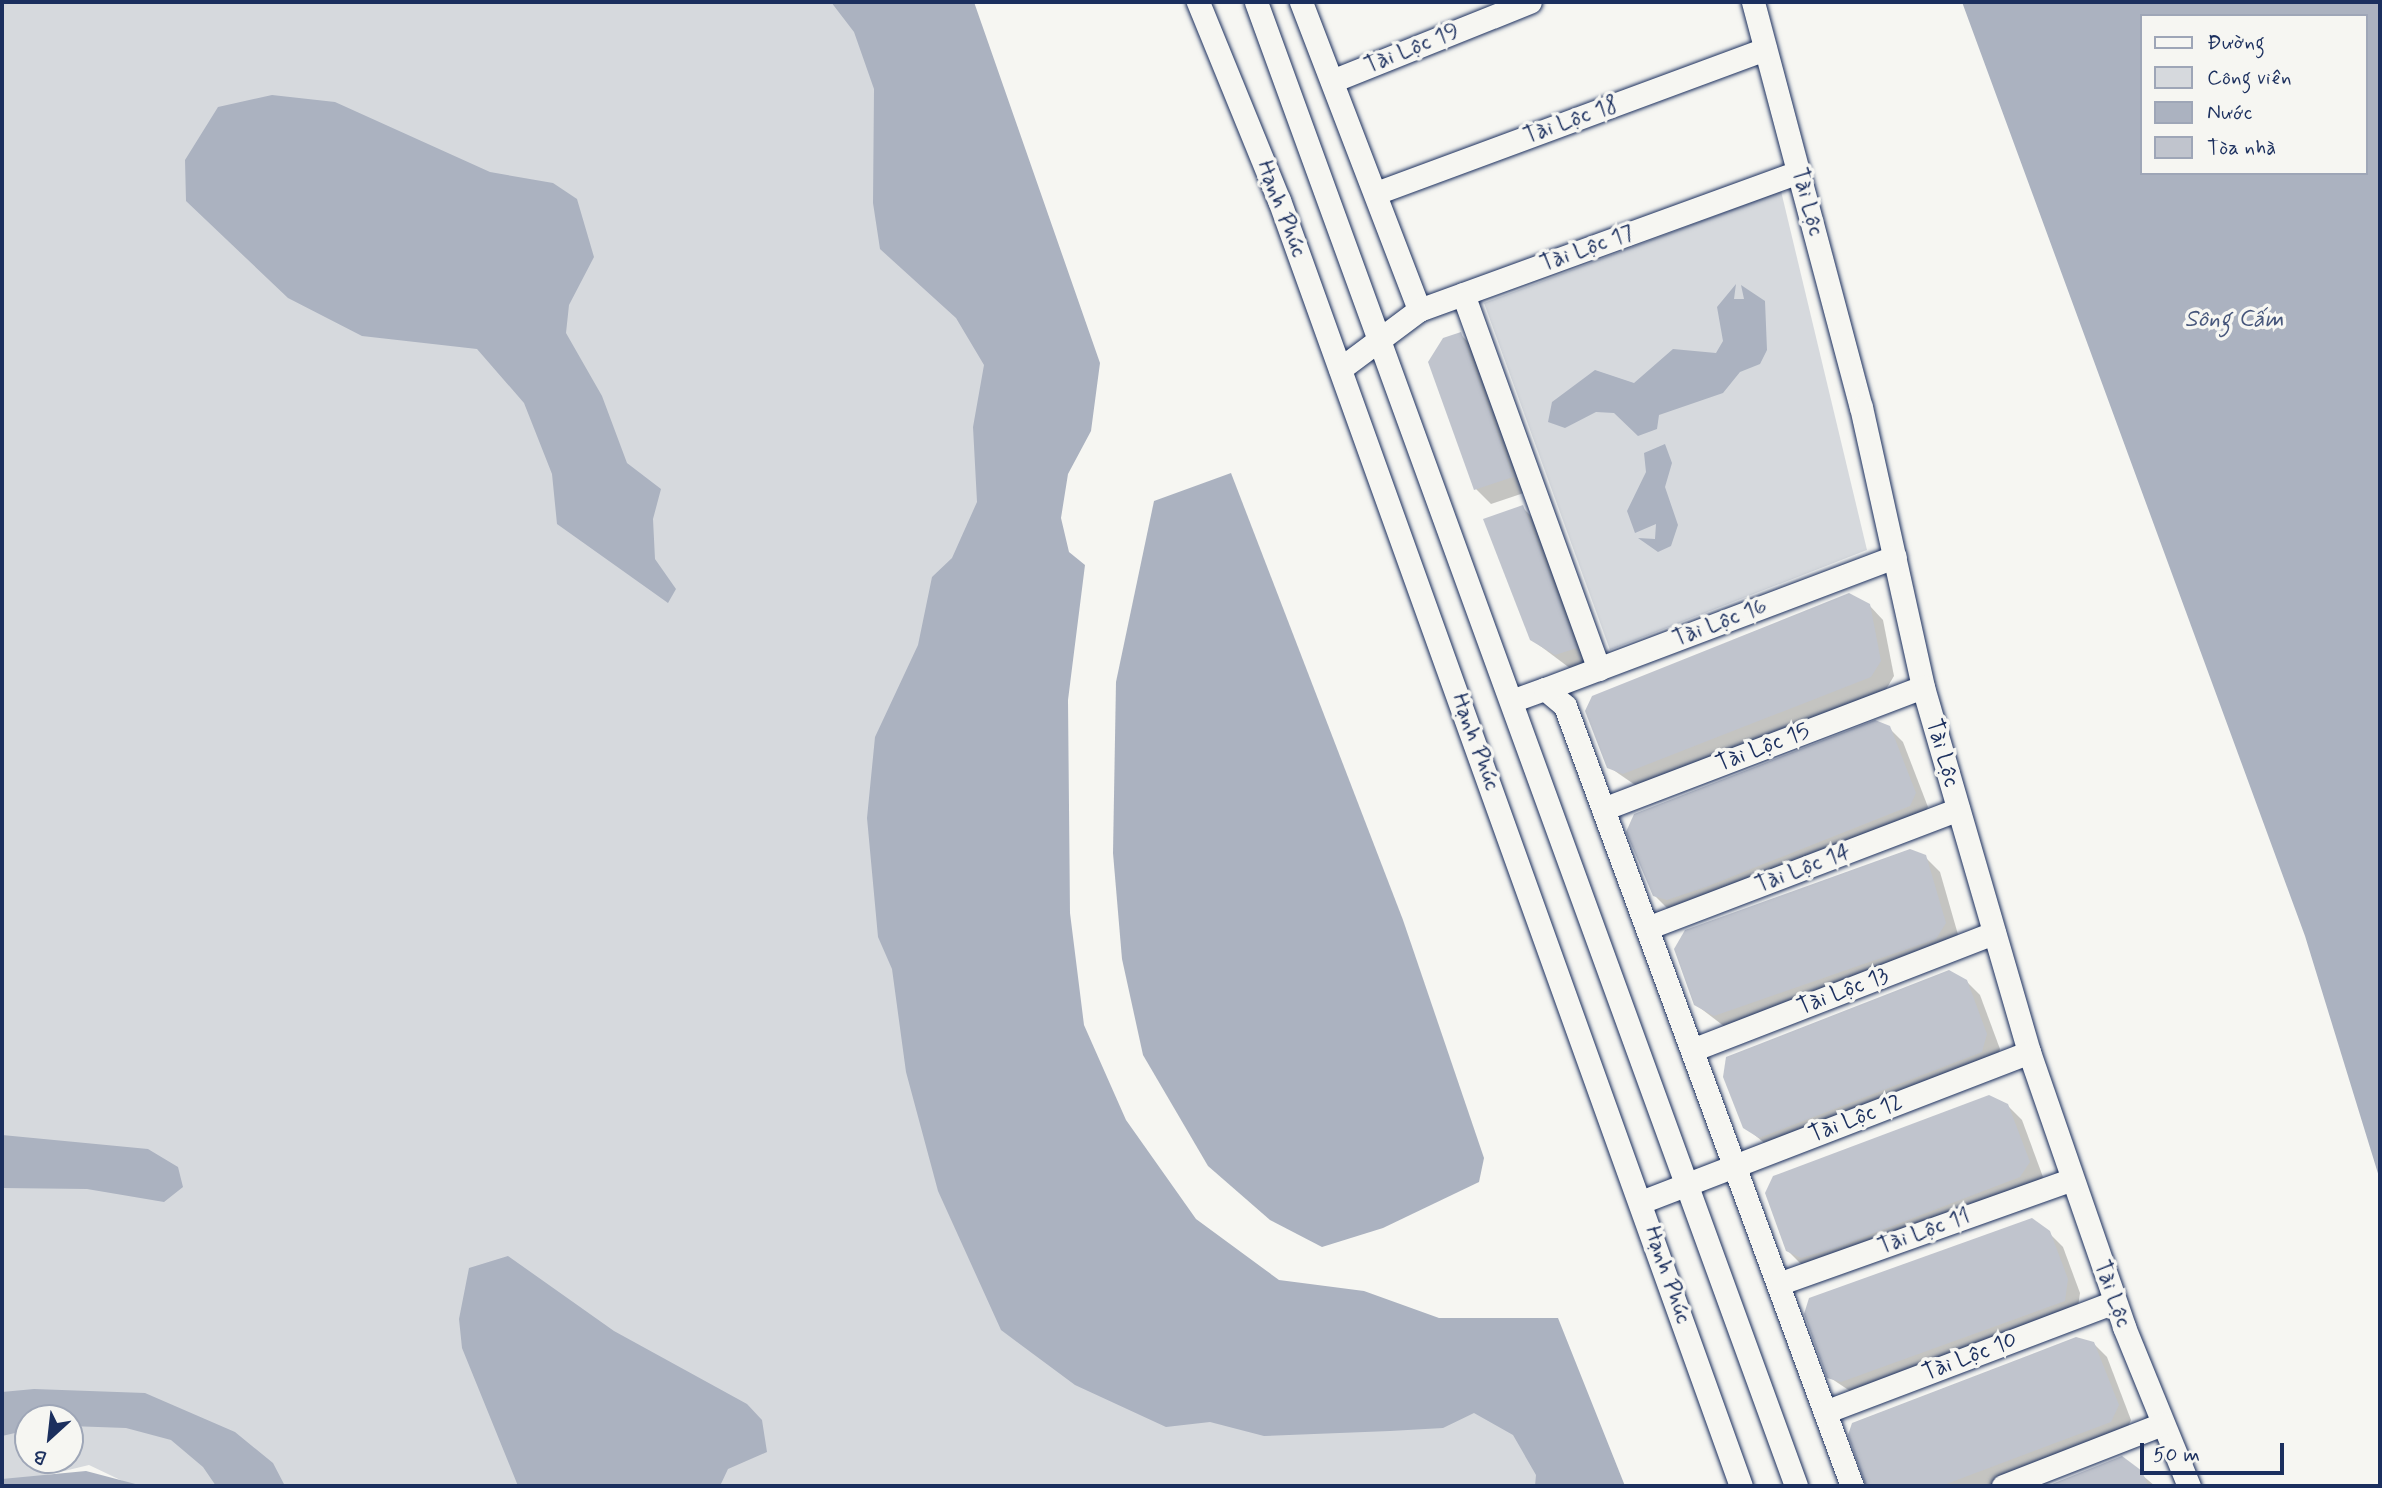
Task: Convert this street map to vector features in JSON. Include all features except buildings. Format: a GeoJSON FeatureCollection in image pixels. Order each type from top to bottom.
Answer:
{"type":"FeatureCollection","features":[{"type":"Feature","properties":{"kind":"street","name":"Hạnh Phúc"},"geometry":{"type":"LineString","coordinates":[[1198,2],[1340,369],[1741,1486]]}},
{"type":"Feature","properties":{"kind":"street","name":"Hạnh Phúc"},"geometry":{"type":"LineString","coordinates":[[1256,2],[1514,700],[1683,1185],[1796,1486]]}},
{"type":"Feature","properties":{"kind":"street"},"geometry":{"type":"LineString","coordinates":[[1301,2],[1419,310]]}},
{"type":"Feature","properties":{"kind":"street","name":"Tài Lộc 19"},"geometry":{"type":"LineString","coordinates":[[1332,81],[1530,2]]}},
{"type":"Feature","properties":{"kind":"street","name":"Tài Lộc"},"geometry":{"type":"LineString","coordinates":[[1753,2],[1799,172],[1895,557],[1923,687],[1994,933],[2070,1180],[2162,1424],[2189,1486]]}},
{"type":"Feature","properties":{"kind":"street","name":"Tài Lộc 18"},"geometry":{"type":"LineString","coordinates":[[1376,193],[1765,49]]}},
{"type":"Feature","properties":{"kind":"street","name":"Tài Lộc 17"},"geometry":{"type":"LineString","coordinates":[[1340,369],[1419,310],[1799,172]]}},
{"type":"Feature","properties":{"kind":"street"},"geometry":{"type":"LineString","coordinates":[[1462,294],[1599,669]]}},
{"type":"Feature","properties":{"kind":"street","name":"Tài Lộc 16"},"geometry":{"type":"LineString","coordinates":[[1514,700],[1895,557]]}},
{"type":"Feature","properties":{"kind":"street","name":"Tài Lộc 15"},"geometry":{"type":"LineString","coordinates":[[1603,808],[1923,687]]}},
{"type":"Feature","properties":{"kind":"street"},"geometry":{"type":"LineString","coordinates":[[1545,689],[1566,706],[1852,1486]]}},
{"type":"Feature","properties":{"kind":"street","name":"Tài Lộc 14"},"geometry":{"type":"LineString","coordinates":[[1647,928],[1958,809]]}},
{"type":"Feature","properties":{"kind":"street","name":"Tài Lộc 13"},"geometry":{"type":"LineString","coordinates":[[1692,1050],[1994,933]]}},
{"type":"Feature","properties":{"kind":"street","name":"Tài Lộc 12"},"geometry":{"type":"LineString","coordinates":[[1641,1202],[2029,1052]]}},
{"type":"Feature","properties":{"kind":"street","name":"Tài Lộc 11"},"geometry":{"type":"LineString","coordinates":[[1779,1284],[2070,1180]]}},
{"type":"Feature","properties":{"kind":"street","name":"Tài Lộc 10"},"geometry":{"type":"LineString","coordinates":[[1825,1412],[2115,1302]]}},
{"type":"Feature","properties":{"kind":"street"},"geometry":{"type":"LineString","coordinates":[[2003,1486],[2162,1424]]}},
{"type":"Feature","properties":{"kind":"green space"},"geometry":{"type":"Polygon","coordinates":[[[2,2],[866,2],[1002,318],[1000,566],[1105,1228],[1439,1352],[1571,1486],[133,1486],[89,1465],[84,1466],[84,1404],[14,1404],[14,1474],[52,1474],[2,1486],[2,2]]]}},
{"type":"Feature","properties":{"kind":"green space"},"geometry":{"type":"Polygon","coordinates":[[[1781,191],[1867,550],[1610,650],[1484,303],[1781,191]]]}},
{"type":"Feature","properties":{"kind":"water"},"geometry":{"type":"Polygon","coordinates":[[[831,2],[974,2],[1100,363],[1091,431],[1068,474],[1061,518],[1069,552],[1085,565],[1068,700],[1070,913],[1084,1025],[1126,1120],[1196,1219],[1279,1280],[1364,1291],[1439,1318],[1558,1318],[1625,1486],[1535,1486],[1536,1475],[1513,1435],[1474,1413],[1443,1428],[1390,1431],[1264,1436],[1210,1422],[1166,1427],[1075,1385],[1001,1330],[938,1191],[906,1072],[892,969],[878,937],[867,818],[875,737],[918,645],[932,577],[952,558],[977,502],[973,427],[984,365],[956,318],[880,249],[873,203],[874,89],[854,32],[831,2]]]}},
{"type":"Feature","properties":{"kind":"water","name":"Sông Cấm"},"geometry":{"type":"Polygon","coordinates":[[[1962,2],[2380,2],[2380,1180],[2305,936],[1962,2]]]}},
{"type":"Feature","properties":{"kind":"water"},"geometry":{"type":"Polygon","coordinates":[[[272,95],[335,102],[490,172],[553,183],[577,199],[594,257],[569,305],[566,333],[602,396],[627,463],[661,489],[653,519],[655,559],[676,589],[668,603],[557,524],[552,474],[524,403],[477,349],[362,336],[288,298],[186,201],[185,160],[218,107],[272,95]]]}},
{"type":"Feature","properties":{"kind":"water"},"geometry":{"type":"Polygon","coordinates":[[[1736,284],[1734,299],[1744,299],[1741,285],[1765,301],[1767,350],[1760,364],[1740,372],[1723,393],[1659,415],[1657,429],[1638,436],[1614,413],[1596,412],[1565,428],[1548,422],[1552,402],[1595,370],[1634,383],[1673,349],[1716,353],[1723,341],[1717,307],[1736,284]]]}},
{"type":"Feature","properties":{"kind":"water"},"geometry":{"type":"Polygon","coordinates":[[[1665,444],[1672,463],[1665,487],[1678,525],[1671,546],[1658,552],[1638,538],[1655,539],[1656,524],[1635,533],[1627,511],[1646,472],[1644,453],[1665,444]]]}},
{"type":"Feature","properties":{"kind":"water"},"geometry":{"type":"Polygon","coordinates":[[[1231,473],[1403,920],[1484,1158],[1479,1182],[1383,1228],[1322,1247],[1270,1220],[1208,1166],[1143,1055],[1122,959],[1113,853],[1116,682],[1154,501],[1231,473]]]}},
{"type":"Feature","properties":{"kind":"water"},"geometry":{"type":"Polygon","coordinates":[[[2,1135],[148,1149],[178,1167],[183,1187],[164,1202],[87,1189],[2,1188],[2,1135]]]}},
{"type":"Feature","properties":{"kind":"water"},"geometry":{"type":"Polygon","coordinates":[[[508,1256],[614,1331],[747,1404],[762,1420],[767,1452],[728,1469],[720,1486],[518,1486],[462,1348],[459,1319],[469,1268],[508,1256]]]}},
{"type":"Feature","properties":{"kind":"water"},"geometry":{"type":"Polygon","coordinates":[[[34,1389],[145,1393],[235,1432],[273,1463],[285,1486],[216,1486],[203,1467],[171,1440],[126,1428],[84,1426],[84,1404],[14,1404],[14,1433],[2,1436],[2,1392],[34,1389]]]}},
{"type":"Feature","properties":{"kind":"water"},"geometry":{"type":"Polygon","coordinates":[[[84,1471],[143,1486],[2,1486],[2,1479],[84,1474],[84,1471]]]}}]}
